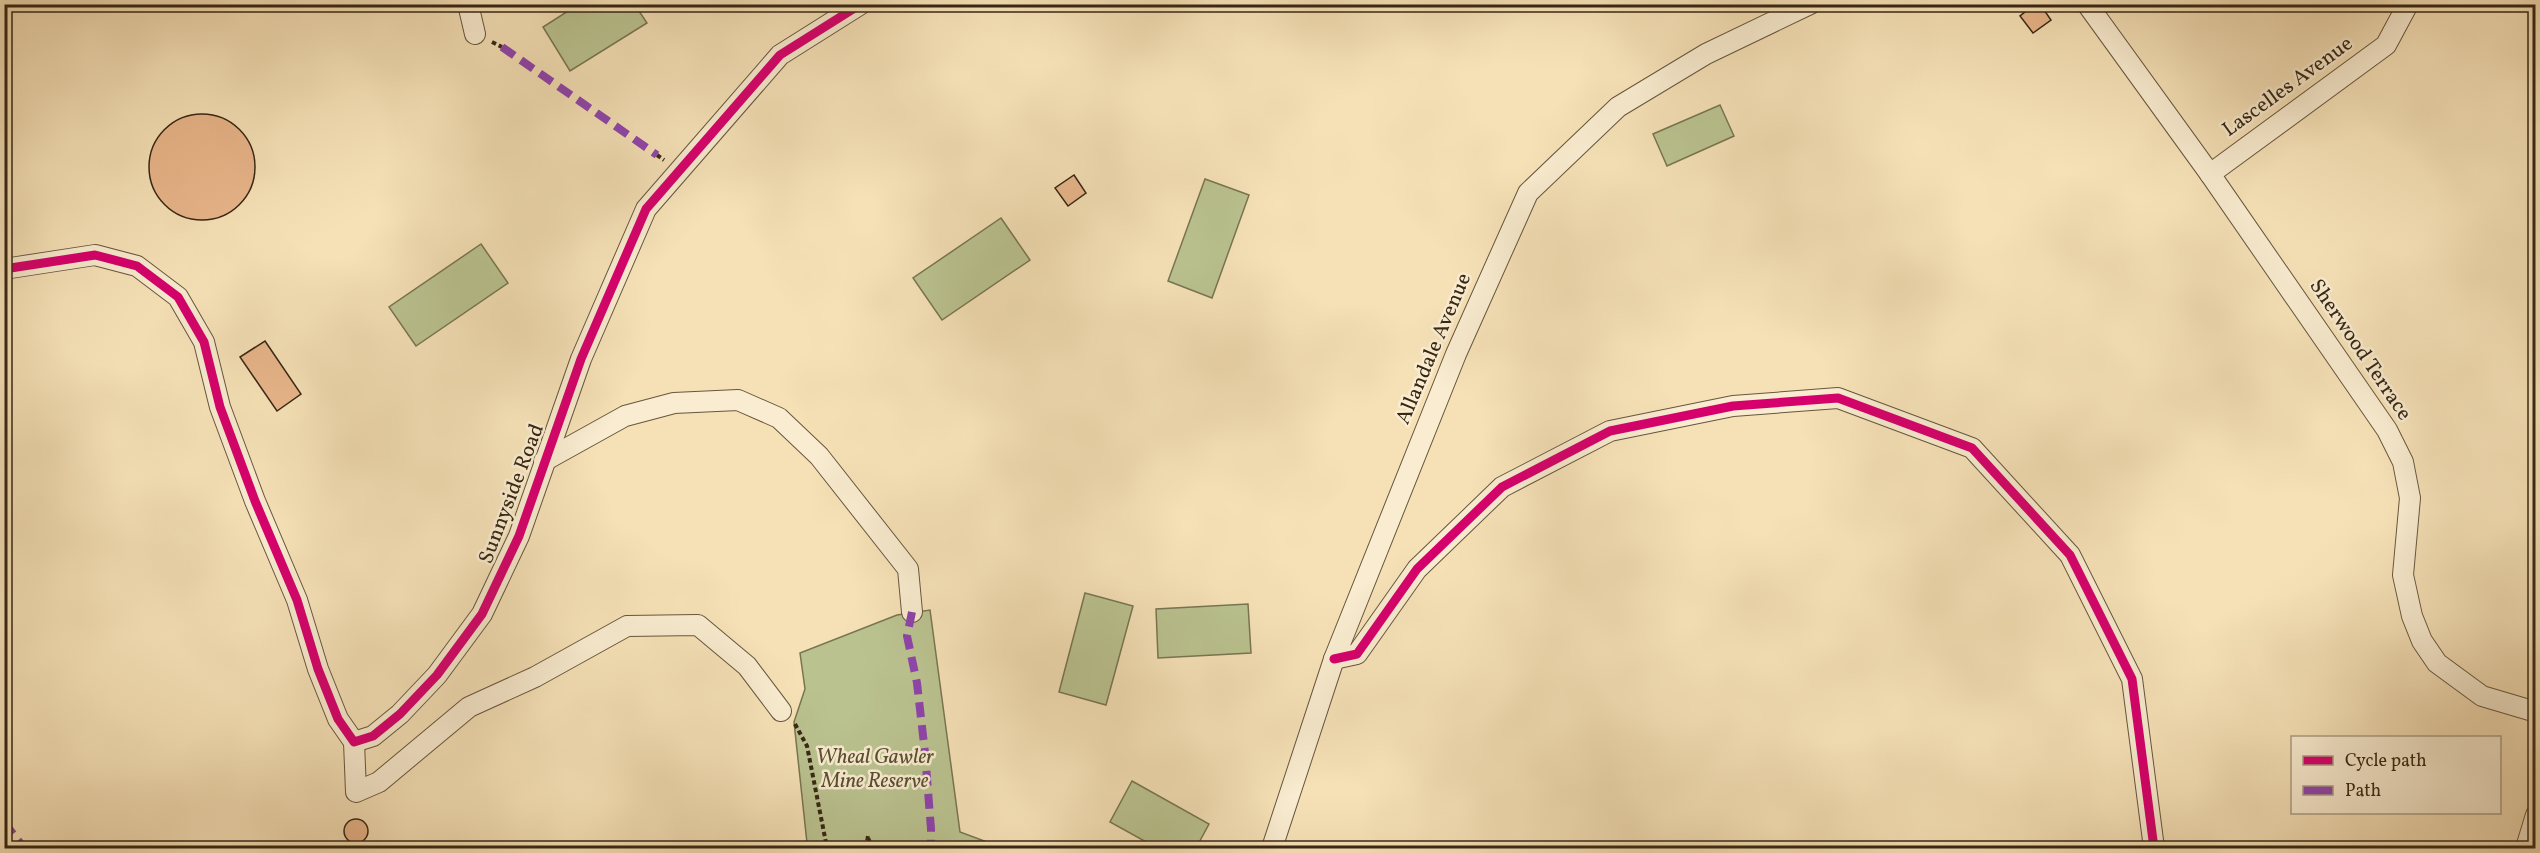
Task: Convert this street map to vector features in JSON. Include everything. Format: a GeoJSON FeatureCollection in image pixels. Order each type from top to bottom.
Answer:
{"type":"FeatureCollection","features":[{"type":"Feature","properties":{"kind":"street"},"geometry":{"type":"LineString","coordinates":[[468,4],[476,34]]}},
{"type":"Feature","properties":{"kind":"street","name":"Sunnyside Road"},"geometry":{"type":"LineString","coordinates":[[354,742],[373,736],[400,714],[437,675],[482,614],[519,536],[581,359],[646,209],[780,55],[861,4]]}},
{"type":"Feature","properties":{"kind":"street","name":"Allandale Avenue"},"geometry":{"type":"LineString","coordinates":[[1272,849],[1334,659],[1456,354],[1528,193],[1618,107],[1706,54],[1810,4]]}},
{"type":"Feature","properties":{"kind":"street","name":"Sherwood Terrace"},"geometry":{"type":"LineString","coordinates":[[2087,4],[2210,174],[2387,430],[2403,462],[2410,498],[2403,575],[2412,616],[2422,640],[2437,663],[2482,696],[2535,712]]}},
{"type":"Feature","properties":{"kind":"street","name":"Lascelles Avenue"},"geometry":{"type":"LineString","coordinates":[[2210,174],[2386,45],[2408,4]]}},
{"type":"Feature","properties":{"kind":"street"},"geometry":{"type":"LineString","coordinates":[[4,269],[95,255],[137,266],[178,297],[204,342],[220,407],[255,501],[297,600],[318,669],[334,709],[354,742],[356,792],[379,782],[469,707],[568,660],[627,626],[698,625],[747,666],[782,711]]}},
{"type":"Feature","properties":{"kind":"street"},"geometry":{"type":"LineString","coordinates":[[1334,659],[1357,654],[1418,569],[1502,487],[1610,431],[1733,406],[1838,398],[1972,448],[2070,555],[2133,679],[2154,849]]}},
{"type":"Feature","properties":{"kind":"street"},"geometry":{"type":"LineString","coordinates":[[544,461],[625,416],[674,403],[738,400],[779,418],[819,456],[908,569],[912,612]]}},
{"type":"Feature","properties":{"kind":"street"},"geometry":{"type":"LineString","coordinates":[[2526,849],[2535,815]]}},
{"type":"Feature","properties":{"kind":"path"},"geometry":{"type":"LineString","coordinates":[[782,711],[794,722],[807,746],[827,849]]}},
{"type":"Feature","properties":{"kind":"path"},"geometry":{"type":"LineString","coordinates":[[866,849],[868,836],[871,849]]}},
{"type":"Feature","properties":{"kind":"green space"},"geometry":{"type":"Polygon","coordinates":[[[579,4],[635,5],[647,23],[570,71],[543,27],[579,4]]]}},
{"type":"Feature","properties":{"kind":"green space"},"geometry":{"type":"Polygon","coordinates":[[[1720,105],[1734,136],[1667,166],[1653,134],[1720,105]]]}},
{"type":"Feature","properties":{"kind":"green space"},"geometry":{"type":"Polygon","coordinates":[[[1205,179],[1249,195],[1212,298],[1168,281],[1205,179]]]}},
{"type":"Feature","properties":{"kind":"green space"},"geometry":{"type":"Polygon","coordinates":[[[1001,218],[1030,260],[942,320],[913,278],[1001,218]]]}},
{"type":"Feature","properties":{"kind":"green space"},"geometry":{"type":"Polygon","coordinates":[[[481,244],[508,283],[416,346],[389,307],[481,244]]]}},
{"type":"Feature","properties":{"kind":"green space"},"geometry":{"type":"Polygon","coordinates":[[[1085,593],[1133,606],[1106,705],[1059,692],[1085,593]]]}},
{"type":"Feature","properties":{"kind":"green space"},"geometry":{"type":"Polygon","coordinates":[[[1248,604],[1251,653],[1158,658],[1156,609],[1248,604]]]}},
{"type":"Feature","properties":{"kind":"green space","name":"Wheal Gawler Mine Reserve"},"geometry":{"type":"Polygon","coordinates":[[[930,610],[960,832],[1003,848],[805,848],[807,843],[794,722],[805,689],[800,653],[897,615],[930,610]]]}},
{"type":"Feature","properties":{"kind":"green space"},"geometry":{"type":"Polygon","coordinates":[[[1132,781],[1209,824],[1196,848],[1157,848],[1110,822],[1132,781]]]}},
{"type":"Feature","properties":{"kind":"building"},"geometry":{"type":"Polygon","coordinates":[[[2035,4],[2040,4],[2051,20],[2033,33],[2020,16],[2035,4]]]}},
{"type":"Feature","properties":{"kind":"building"},"geometry":{"type":"Polygon","coordinates":[[[202,114],[222,118],[239,130],[251,147],[255,167],[251,187],[239,204],[222,216],[202,220],[182,216],[165,204],[153,187],[149,167],[153,147],[165,130],[182,118],[202,114]]]}},
{"type":"Feature","properties":{"kind":"building"},"geometry":{"type":"Polygon","coordinates":[[[1074,175],[1086,193],[1068,206],[1055,188],[1074,175]]]}},
{"type":"Feature","properties":{"kind":"building"},"geometry":{"type":"Polygon","coordinates":[[[265,341],[301,394],[277,411],[240,357],[265,341]]]}},
{"type":"Feature","properties":{"kind":"building"},"geometry":{"type":"Polygon","coordinates":[[[356,819],[365,822],[368,831],[365,840],[356,843],[347,840],[344,831],[347,822],[356,819]]]}},
{"type":"Feature","properties":{"kind":"marked path"},"geometry":{"type":"LineString","coordinates":[[502,47],[657,155]]}},
{"type":"Feature","properties":{"kind":"marked path"},"geometry":{"type":"LineString","coordinates":[[912,612],[907,636],[917,683],[925,753],[931,848]]}},
{"type":"Feature","properties":{"kind":"marked path"},"geometry":{"type":"LineString","coordinates":[[4,822],[24,848]]}},
{"type":"Feature","properties":{"kind":"cycle path"},"geometry":{"type":"LineString","coordinates":[[4,269],[95,255],[137,266],[178,297],[204,342],[220,407],[255,501],[297,600],[318,669],[338,719],[354,742],[373,736],[400,714],[437,675],[482,614],[519,536],[581,359],[646,209],[780,55],[861,4]]}},
{"type":"Feature","properties":{"kind":"cycle path"},"geometry":{"type":"LineString","coordinates":[[1334,659],[1357,654],[1417,569],[1502,487],[1610,431],[1733,406],[1838,398],[1972,448],[2070,555],[2132,679],[2154,848]]}}]}
